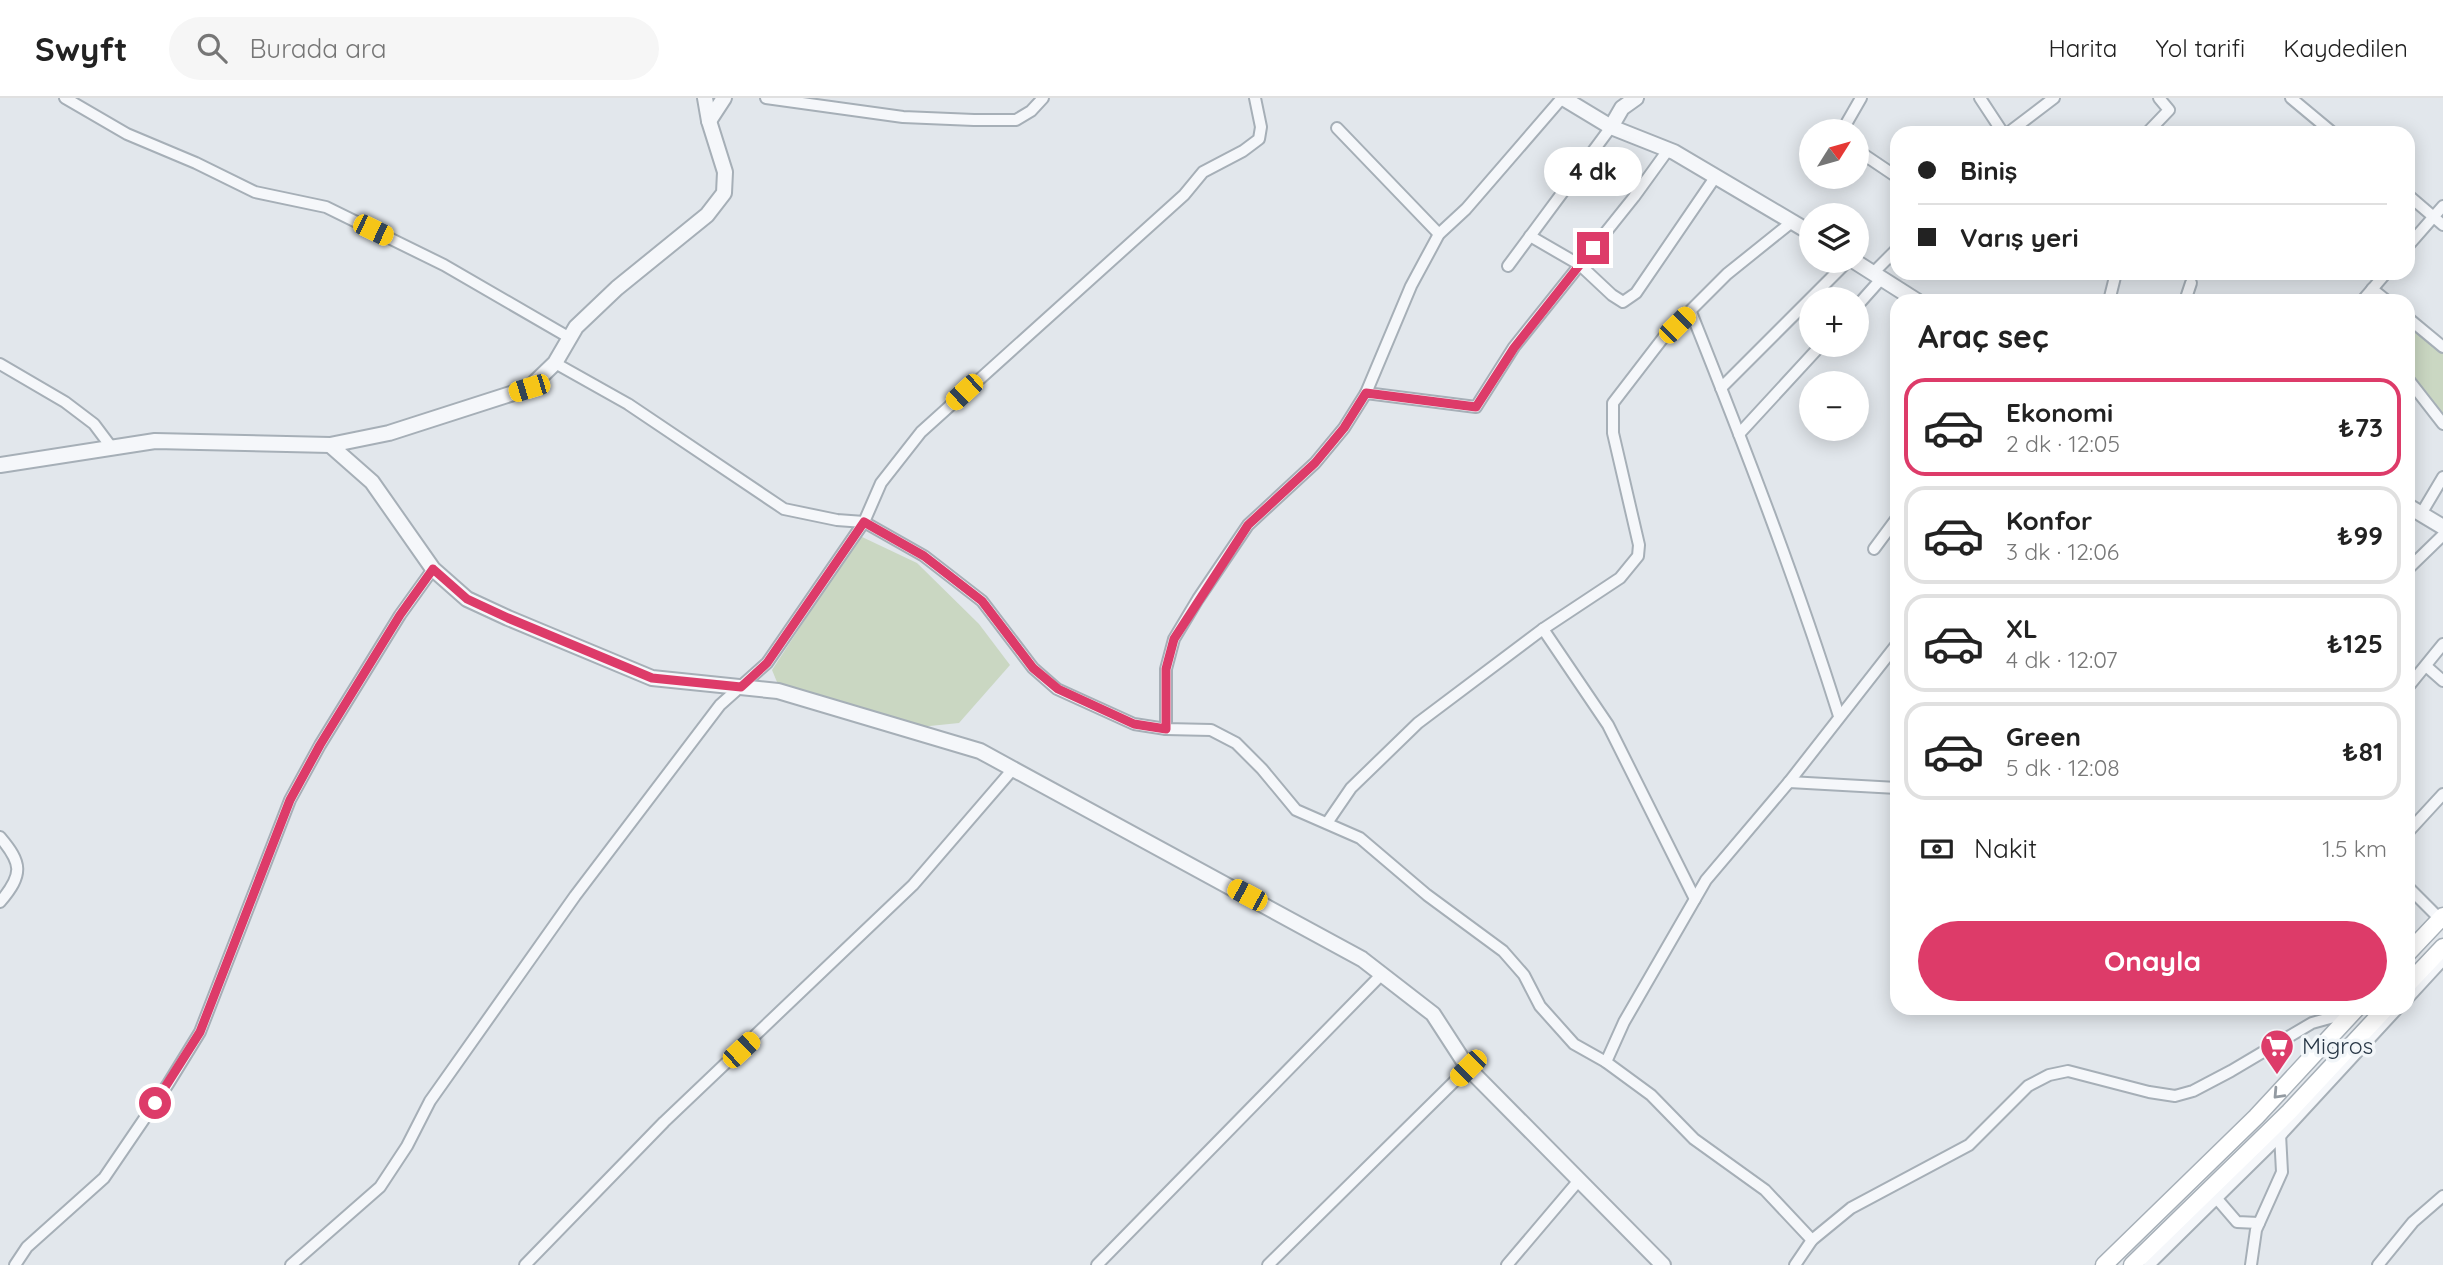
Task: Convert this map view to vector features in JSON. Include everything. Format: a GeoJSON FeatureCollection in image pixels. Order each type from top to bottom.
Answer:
{"type":"FeatureCollection","features":[{"type":"Feature","properties":{"kind":"main road"},"geometry":{"type":"LineString","coordinates":[[2415,946],[2441,918]]}},
{"type":"Feature","properties":{"kind":"main road"},"geometry":{"type":"LineString","coordinates":[[2415,977],[2443,947]]}},
{"type":"Feature","properties":{"kind":"main road"},"geometry":{"type":"LineString","coordinates":[[2104,1265],[2256,1117],[2351,1015]]}},
{"type":"Feature","properties":{"kind":"main road"},"geometry":{"type":"LineString","coordinates":[[2132,1265],[2213,1194],[2280,1128],[2380,1015]]}},
{"type":"Feature","properties":{"kind":"street"},"geometry":{"type":"LineString","coordinates":[[65,98],[127,134],[255,192],[326,207],[444,265],[570,338]]}},
{"type":"Feature","properties":{"kind":"street"},"geometry":{"type":"LineString","coordinates":[[0,465],[155,441],[330,445],[390,433],[529,388],[555,363],[576,327],[617,288],[707,215],[724,193],[725,172],[709,121],[705,98]]}},
{"type":"Feature","properties":{"kind":"street"},"geometry":{"type":"LineString","coordinates":[[709,121],[724,98]]}},
{"type":"Feature","properties":{"kind":"street"},"geometry":{"type":"LineString","coordinates":[[766,98],[903,117],[1016,120],[1031,111],[1043,98]]}},
{"type":"Feature","properties":{"kind":"street"},"geometry":{"type":"LineString","coordinates":[[291,1265],[380,1187],[407,1146],[430,1101],[575,896],[720,705],[767,663],[864,522],[881,484],[921,432],[1184,195],[1203,172],[1259,139],[1261,127],[1255,98]]}},
{"type":"Feature","properties":{"kind":"street"},"geometry":{"type":"LineString","coordinates":[[1166,729],[1166,669],[1174,639],[1248,525],[1315,463],[1344,428],[1366,393],[1411,286],[1439,234],[1466,209],[1563,98],[1611,127],[1668,150],[1799,224]]}},
{"type":"Feature","properties":{"kind":"street"},"geometry":{"type":"LineString","coordinates":[[1508,266],[1611,127],[1622,108],[1636,98]]}},
{"type":"Feature","properties":{"kind":"street"},"geometry":{"type":"LineString","coordinates":[[1980,98],[2000,126]]}},
{"type":"Feature","properties":{"kind":"street"},"geometry":{"type":"LineString","coordinates":[[2015,126],[2054,98]]}},
{"type":"Feature","properties":{"kind":"street"},"geometry":{"type":"LineString","coordinates":[[2154,126],[2169,110],[2159,98]]}},
{"type":"Feature","properties":{"kind":"street"},"geometry":{"type":"LineString","coordinates":[[2291,98],[2325,126]]}},
{"type":"Feature","properties":{"kind":"street"},"geometry":{"type":"LineString","coordinates":[[1848,119],[1857,99]]}},
{"type":"Feature","properties":{"kind":"street"},"geometry":{"type":"LineString","coordinates":[[1337,128],[1439,234]]}},
{"type":"Feature","properties":{"kind":"street"},"geometry":{"type":"LineString","coordinates":[[1366,393],[1476,407],[1514,348],[1668,150]]}},
{"type":"Feature","properties":{"kind":"street"},"geometry":{"type":"LineString","coordinates":[[1869,158],[1890,172]]}},
{"type":"Feature","properties":{"kind":"street"},"geometry":{"type":"LineString","coordinates":[[1530,236],[1580,265],[1623,302],[1636,293],[1716,176]]}},
{"type":"Feature","properties":{"kind":"street"},"geometry":{"type":"LineString","coordinates":[[2415,201],[2443,225]]}},
{"type":"Feature","properties":{"kind":"street"},"geometry":{"type":"LineString","coordinates":[[2415,238],[2443,206]]}},
{"type":"Feature","properties":{"kind":"street"},"geometry":{"type":"LineString","coordinates":[[1326,822],[1351,788],[1418,723],[1543,629],[1620,578],[1639,556],[1639,545],[1613,433],[1613,403],[1663,338],[1727,274],[1793,220]]}},
{"type":"Feature","properties":{"kind":"street"},"geometry":{"type":"LineString","coordinates":[[1869,288],[1890,259]]}},
{"type":"Feature","properties":{"kind":"street"},"geometry":{"type":"LineString","coordinates":[[1869,270],[1906,294]]}},
{"type":"Feature","properties":{"kind":"street"},"geometry":{"type":"LineString","coordinates":[[1721,388],[1836,273]]}},
{"type":"Feature","properties":{"kind":"street"},"geometry":{"type":"LineString","coordinates":[[2368,294],[2380,280]]}},
{"type":"Feature","properties":{"kind":"street"},"geometry":{"type":"LineString","coordinates":[[2187,294],[2191,283]]}},
{"type":"Feature","properties":{"kind":"street"},"geometry":{"type":"LineString","coordinates":[[2372,289],[2378,294]]}},
{"type":"Feature","properties":{"kind":"street"},"geometry":{"type":"LineString","coordinates":[[1691,312],[1813,634],[1839,716]]}},
{"type":"Feature","properties":{"kind":"street"},"geometry":{"type":"LineString","coordinates":[[2415,324],[2443,347]]}},
{"type":"Feature","properties":{"kind":"street"},"geometry":{"type":"LineString","coordinates":[[1739,434],[1810,357]]}},
{"type":"Feature","properties":{"kind":"street"},"geometry":{"type":"LineString","coordinates":[[555,363],[628,404],[784,509],[837,520],[864,522],[924,556],[982,601],[1033,668],[1058,689],[1134,724],[1166,729],[1211,730],[1236,743],[1296,810],[1360,838],[1427,895],[1503,951],[1524,975],[1540,1006],[1574,1044],[1606,1062],[1651,1095],[1694,1139],[1765,1190],[1812,1240]]}},
{"type":"Feature","properties":{"kind":"street"},"geometry":{"type":"LineString","coordinates":[[0,364],[65,402],[94,425],[112,448]]}},
{"type":"Feature","properties":{"kind":"street"},"geometry":{"type":"LineString","coordinates":[[2415,388],[2443,424]]}},
{"type":"Feature","properties":{"kind":"street"},"geometry":{"type":"LineString","coordinates":[[330,445],[372,482],[433,569],[467,599],[652,678],[778,691],[980,751],[1362,959],[1433,1014],[1468,1068],[1662,1265]]}},
{"type":"Feature","properties":{"kind":"street"},"geometry":{"type":"LineString","coordinates":[[2415,509],[2443,477]]}},
{"type":"Feature","properties":{"kind":"street"},"geometry":{"type":"LineString","coordinates":[[2415,511],[2443,527]]}},
{"type":"Feature","properties":{"kind":"street"},"geometry":{"type":"LineString","coordinates":[[1874,549],[1890,527]]}},
{"type":"Feature","properties":{"kind":"street"},"geometry":{"type":"LineString","coordinates":[[2415,562],[2443,535]]}},
{"type":"Feature","properties":{"kind":"street"},"geometry":{"type":"LineString","coordinates":[[15,1265],[27,1247],[104,1178],[193,1043],[290,800],[320,745],[400,615],[433,569]]}},
{"type":"Feature","properties":{"kind":"street"},"geometry":{"type":"LineString","coordinates":[[1543,629],[1608,725],[1695,899]]}},
{"type":"Feature","properties":{"kind":"street"},"geometry":{"type":"LineString","coordinates":[[2415,679],[2443,644]]}},
{"type":"Feature","properties":{"kind":"street"},"geometry":{"type":"LineString","coordinates":[[1606,1062],[1624,1022],[1706,880],[1789,782],[1890,652]]}},
{"type":"Feature","properties":{"kind":"street"},"geometry":{"type":"LineString","coordinates":[[2426,666],[2443,681]]}},
{"type":"Feature","properties":{"kind":"street"},"geometry":{"type":"LineString","coordinates":[[525,1265],[664,1122],[913,885],[1013,769]]}},
{"type":"Feature","properties":{"kind":"street"},"geometry":{"type":"LineString","coordinates":[[1789,782],[1890,788]]}},
{"type":"Feature","properties":{"kind":"street"},"geometry":{"type":"LineString","coordinates":[[2415,824],[2443,794]]}},
{"type":"Feature","properties":{"kind":"street"},"geometry":{"type":"LineString","coordinates":[[0,837],[15,855],[18,870],[9,891],[0,902]]}},
{"type":"Feature","properties":{"kind":"street"},"geometry":{"type":"LineString","coordinates":[[2415,894],[2441,918]]}},
{"type":"Feature","properties":{"kind":"street"},"geometry":{"type":"LineString","coordinates":[[2415,990],[2443,960]]}},
{"type":"Feature","properties":{"kind":"street"},"geometry":{"type":"LineString","coordinates":[[1097,1265],[1382,974]]}},
{"type":"Feature","properties":{"kind":"street"},"geometry":{"type":"LineString","coordinates":[[1795,1265],[1812,1240],[1851,1208],[1969,1145],[2028,1086],[2049,1074],[2068,1071],[2175,1096],[2193,1091],[2231,1071],[2312,1023],[2339,1015]]}},
{"type":"Feature","properties":{"kind":"street"},"geometry":{"type":"LineString","coordinates":[[2251,1265],[2256,1230],[2282,1172],[2280,1128],[2392,1015]]}},
{"type":"Feature","properties":{"kind":"street"},"geometry":{"type":"LineString","coordinates":[[1268,1265],[1468,1068]]}},
{"type":"Feature","properties":{"kind":"street"},"geometry":{"type":"LineString","coordinates":[[1507,1265],[1580,1179]]}},
{"type":"Feature","properties":{"kind":"street"},"geometry":{"type":"LineString","coordinates":[[2149,1265],[2213,1194],[2237,1222],[2259,1223]]}},
{"type":"Feature","properties":{"kind":"street"},"geometry":{"type":"LineString","coordinates":[[2378,1265],[2413,1222],[2443,1196]]}},
{"type":"Feature","properties":{"kind":"green space"},"geometry":{"type":"Polygon","coordinates":[[[2415,327],[2443,350],[2443,418],[2415,380],[2415,327]]]}},
{"type":"Feature","properties":{"kind":"green space"},"geometry":{"type":"Polygon","coordinates":[[[860,536],[917,563],[979,624],[1010,665],[959,723],[920,727],[777,682],[772,670],[860,536]]]}},
{"type":"Feature","properties":{"kind":"place","name":"Migros"},"geometry":{"type":"Point","coordinates":[2277,1076]}},
{"type":"Feature","properties":{"kind":"route"},"geometry":{"type":"LineString","coordinates":[[155,1103],[200,1032],[290,800],[320,745],[400,615],[433,569],[467,599],[652,678],[741,687],[767,663],[864,522],[924,556],[982,601],[1033,668],[1058,689],[1134,724],[1166,729],[1166,669],[1174,639],[1248,525],[1315,463],[1344,428],[1366,393],[1476,407],[1514,348],[1593,248]]}}]}
